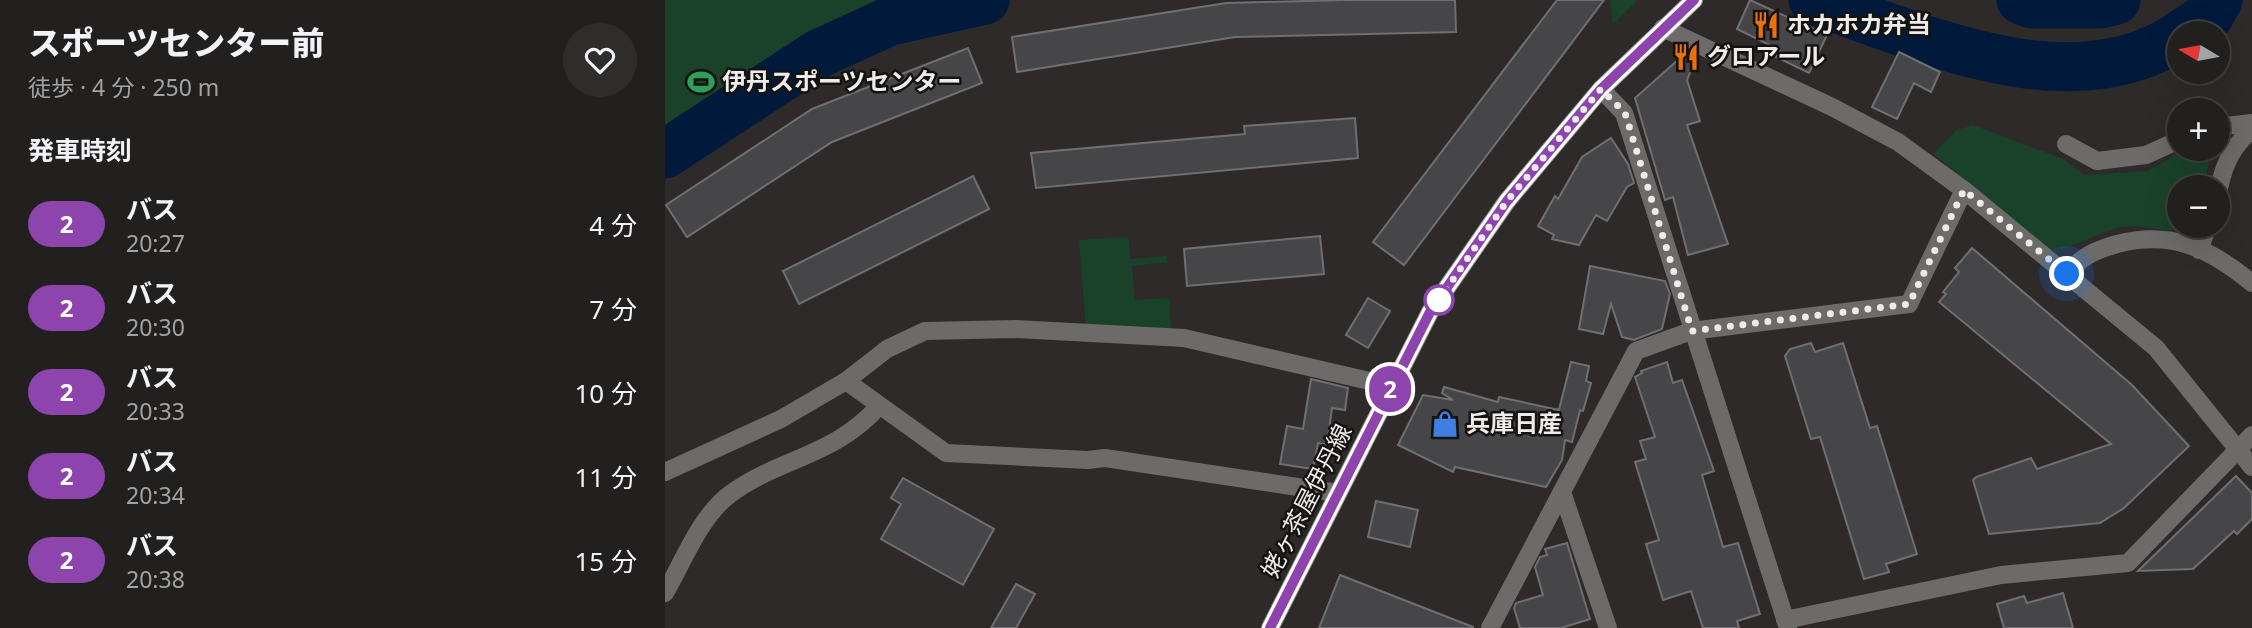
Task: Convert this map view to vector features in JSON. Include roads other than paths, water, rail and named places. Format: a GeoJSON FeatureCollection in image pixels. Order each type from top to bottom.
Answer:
{"type":"FeatureCollection","features":[{"type":"Feature","properties":{"kind":"main road","name":"姥ヶ茶屋伊丹線"},"geometry":{"type":"LineString","coordinates":[[1271,628],[1430,312],[1507,201],[1601,89],[1694,0]]}},
{"type":"Feature","properties":{"kind":"street"},"geometry":{"type":"LineString","coordinates":[[1663,28],[1832,107],[1898,142],[1964,190],[2156,348],[2252,467]]}},
{"type":"Feature","properties":{"kind":"street"},"geometry":{"type":"LineString","coordinates":[[1601,89],[1625,113],[1787,624],[2001,575],[2128,563],[2252,435]]}},
{"type":"Feature","properties":{"kind":"street"},"geometry":{"type":"LineString","coordinates":[[2230,126],[2252,123]]}},
{"type":"Feature","properties":{"kind":"street"},"geometry":{"type":"LineString","coordinates":[[2220,175],[2227,159],[2252,129]]}},
{"type":"Feature","properties":{"kind":"street"},"geometry":{"type":"LineString","coordinates":[[2066,144],[2097,161],[2146,155],[2167,145]]}},
{"type":"Feature","properties":{"kind":"street"},"geometry":{"type":"LineString","coordinates":[[1490,628],[1636,351],[1692,331],[1909,304],[1964,190]]}},
{"type":"Feature","properties":{"kind":"street"},"geometry":{"type":"LineString","coordinates":[[2199,250],[2204,238]]}},
{"type":"Feature","properties":{"kind":"street"},"geometry":{"type":"LineString","coordinates":[[2067,274],[2078,260],[2089,254],[2135,240],[2174,239],[2199,250],[2252,283]]}},
{"type":"Feature","properties":{"kind":"street"},"geometry":{"type":"LineString","coordinates":[[665,472],[781,419],[846,382],[887,349],[925,331],[1014,329],[1184,338],[1391,386]]}},
{"type":"Feature","properties":{"kind":"street"},"geometry":{"type":"LineString","coordinates":[[846,382],[946,453],[1088,460],[1105,458],[1338,493]]}},
{"type":"Feature","properties":{"kind":"street"},"geometry":{"type":"LineString","coordinates":[[665,593],[706,522],[728,496],[816,453],[862,426],[879,405]]}},
{"type":"Feature","properties":{"kind":"street"},"geometry":{"type":"LineString","coordinates":[[1562,492],[1608,628]]}},
{"type":"Feature","properties":{"kind":"waterway"},"geometry":{"type":"LineString","coordinates":[[665,154],[818,54],[890,21],[985,0]]}},
{"type":"Feature","properties":{"kind":"waterway"},"geometry":{"type":"LineString","coordinates":[[1813,0],[1948,47],[1996,59],[2044,66],[2091,66],[2137,56],[2167,42]]}},
{"type":"Feature","properties":{"kind":"waterway"},"geometry":{"type":"LineString","coordinates":[[2021,0],[2032,4],[2101,4],[2116,0]]}},
{"type":"Feature","properties":{"kind":"waterway"},"geometry":{"type":"LineString","coordinates":[[2201,21],[2209,16],[2218,0]]}},
{"type":"Feature","properties":{"kind":"place","name":"ホカホカ弁当"},"geometry":{"type":"Point","coordinates":[1766,25]}},
{"type":"Feature","properties":{"kind":"place","name":"グロアール"},"geometry":{"type":"Point","coordinates":[1686,57]}},
{"type":"Feature","properties":{"kind":"place","name":"伊丹スポーツセンター"},"geometry":{"type":"Point","coordinates":[701,82]}},
{"type":"Feature","properties":{"kind":"place","name":"兵庫日産"},"geometry":{"type":"Point","coordinates":[1445,424]}}]}
